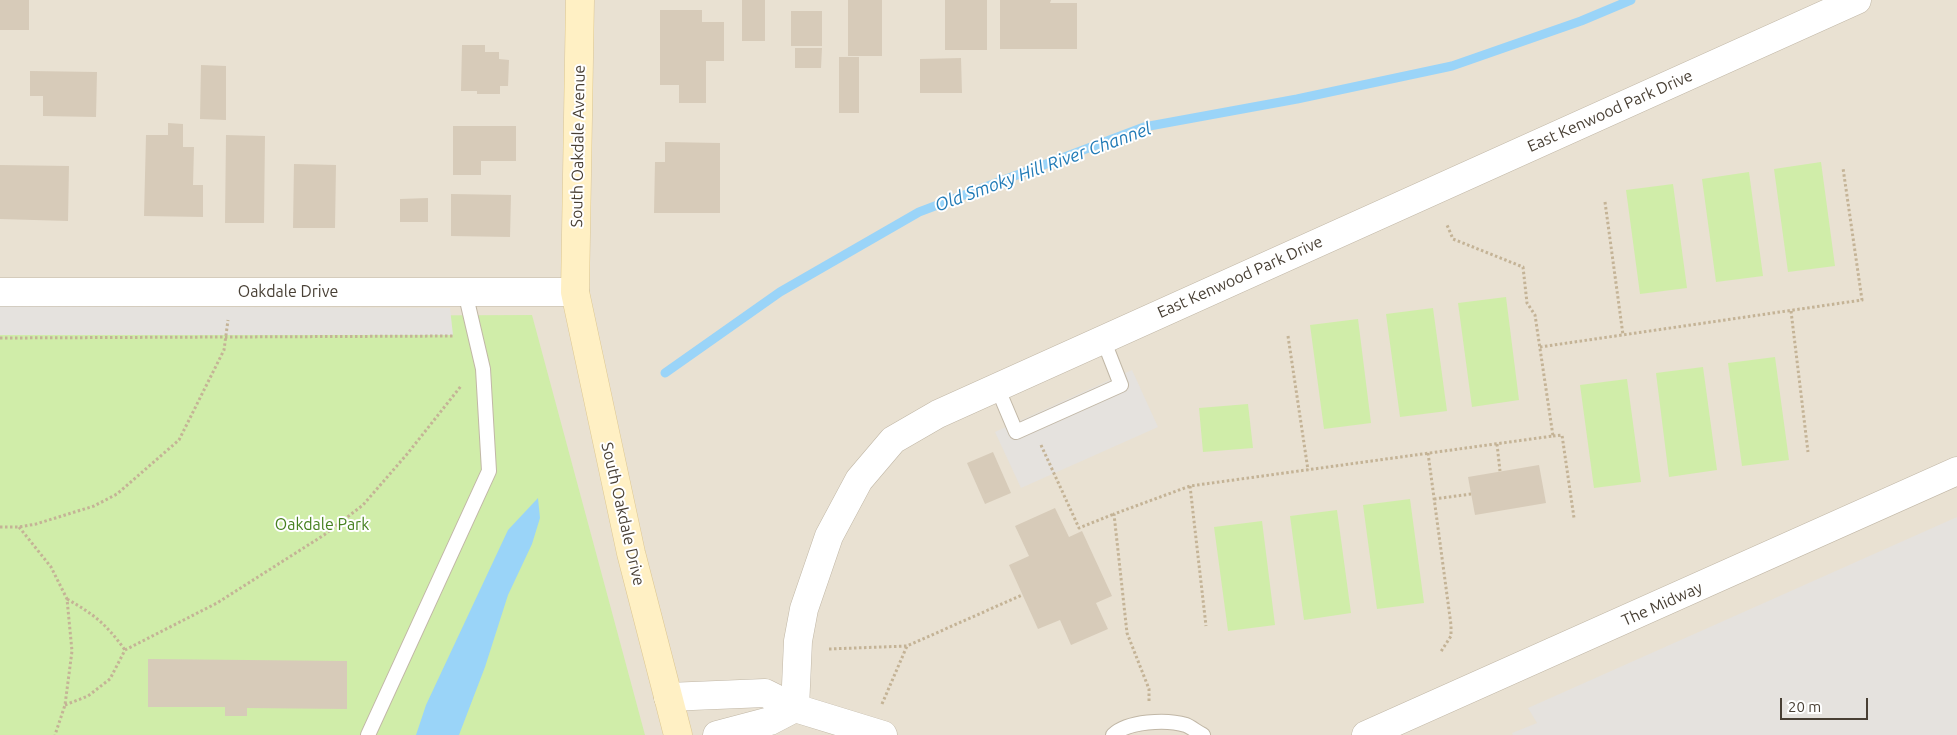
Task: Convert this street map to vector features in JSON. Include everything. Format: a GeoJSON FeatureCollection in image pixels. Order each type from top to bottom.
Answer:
{"type":"FeatureCollection","features":[{"type":"Feature","properties":{"kind":"street","name":"South Oakdale Avenue"},"geometry":{"type":"LineString","coordinates":[[575,292],[580,0]]}},
{"type":"Feature","properties":{"kind":"street","name":"East Kenwood Park Drive"},"geometry":{"type":"LineString","coordinates":[[795,708],[798,642],[804,609],[829,536],[858,480],[893,440],[938,414],[997,387],[1857,0]]}},
{"type":"Feature","properties":{"kind":"street","name":"Oakdale Drive"},"geometry":{"type":"LineString","coordinates":[[0,292],[575,292]]}},
{"type":"Feature","properties":{"kind":"street","name":"South Oakdale Drive"},"geometry":{"type":"LineString","coordinates":[[575,292],[631,554],[678,735]]}},
{"type":"Feature","properties":{"kind":"street","name":"The Midway"},"geometry":{"type":"LineString","coordinates":[[1366,735],[1957,471]]}},
{"type":"Feature","properties":{"kind":"street"},"geometry":{"type":"LineString","coordinates":[[668,697],[765,693],[795,708],[883,735]]}},
{"type":"Feature","properties":{"kind":"street"},"geometry":{"type":"LineString","coordinates":[[717,735],[770,721],[795,708]]}},
{"type":"Feature","properties":{"kind":"lane"},"geometry":{"type":"LineString","coordinates":[[368,735],[489,471],[483,369],[465,292]]}},
{"type":"Feature","properties":{"kind":"lane"},"geometry":{"type":"LineString","coordinates":[[997,387],[1016,432],[1121,385],[1103,339]]}},
{"type":"Feature","properties":{"kind":"lane"},"geometry":{"type":"LineString","coordinates":[[1113,735],[1120,729],[1150,721],[1185,725],[1203,735]]}},
{"type":"Feature","properties":{"kind":"path"},"geometry":{"type":"LineString","coordinates":[[1540,347],[1862,300],[1843,168]]}},
{"type":"Feature","properties":{"kind":"path"},"geometry":{"type":"LineString","coordinates":[[1605,202],[1623,335]]}},
{"type":"Feature","properties":{"kind":"path"},"geometry":{"type":"LineString","coordinates":[[1447,225],[1453,239],[1522,267],[1527,303],[1535,315],[1552,436]]}},
{"type":"Feature","properties":{"kind":"path"},"geometry":{"type":"LineString","coordinates":[[0,527],[19,527],[36,524],[94,506],[117,494],[178,440],[224,350],[231,292]]}},
{"type":"Feature","properties":{"kind":"path"},"geometry":{"type":"LineString","coordinates":[[1791,310],[1808,452]]}},
{"type":"Feature","properties":{"kind":"path"},"geometry":{"type":"LineString","coordinates":[[0,338],[474,336]]}},
{"type":"Feature","properties":{"kind":"path"},"geometry":{"type":"LineString","coordinates":[[1288,336],[1308,470]]}},
{"type":"Feature","properties":{"kind":"path"},"geometry":{"type":"LineString","coordinates":[[65,705],[88,696],[110,679],[125,650],[217,603],[324,535],[363,505],[408,453],[459,389],[483,369]]}},
{"type":"Feature","properties":{"kind":"path"},"geometry":{"type":"LineString","coordinates":[[1032,425],[1079,528],[1190,486],[1562,435],[1574,518]]}},
{"type":"Feature","properties":{"kind":"path"},"geometry":{"type":"LineString","coordinates":[[1497,444],[1500,471]]}},
{"type":"Feature","properties":{"kind":"path"},"geometry":{"type":"LineString","coordinates":[[1428,453],[1451,625],[1451,636],[1440,653]]}},
{"type":"Feature","properties":{"kind":"path"},"geometry":{"type":"LineString","coordinates":[[1190,486],[1206,626]]}},
{"type":"Feature","properties":{"kind":"path"},"geometry":{"type":"LineString","coordinates":[[1434,499],[1471,494]]}},
{"type":"Feature","properties":{"kind":"path"},"geometry":{"type":"LineString","coordinates":[[1114,514],[1127,633],[1148,689],[1150,721]]}},
{"type":"Feature","properties":{"kind":"path"},"geometry":{"type":"LineString","coordinates":[[19,527],[51,567],[67,599],[72,651],[65,705],[55,735]]}},
{"type":"Feature","properties":{"kind":"path"},"geometry":{"type":"LineString","coordinates":[[829,649],[907,646],[1022,595]]}},
{"type":"Feature","properties":{"kind":"path"},"geometry":{"type":"LineString","coordinates":[[67,599],[88,611],[108,627],[125,650]]}},
{"type":"Feature","properties":{"kind":"path"},"geometry":{"type":"LineString","coordinates":[[882,704],[907,646]]}},
{"type":"Feature","properties":{"kind":"shaded area"},"geometry":{"type":"Polygon","coordinates":[[[0,0],[1957,0],[1957,735],[0,735],[0,0]]]}},
{"type":"Feature","properties":{"kind":"shaded area"},"geometry":{"type":"Polygon","coordinates":[[[0,306],[450,308],[453,335],[0,335],[0,306]]]}},
{"type":"Feature","properties":{"kind":"shaded area"},"geometry":{"type":"Polygon","coordinates":[[[1132,370],[1158,427],[1021,488],[995,432],[1132,370]]]}},
{"type":"Feature","properties":{"kind":"shaded area"},"geometry":{"type":"Polygon","coordinates":[[[1957,517],[1957,735],[1513,735],[1512,733],[1537,723],[1528,708],[1957,517]]]}},
{"type":"Feature","properties":{"kind":"green space"},"geometry":{"type":"Polygon","coordinates":[[[1821,162],[1835,266],[1788,272],[1774,169],[1821,162]]]}},
{"type":"Feature","properties":{"kind":"green space"},"geometry":{"type":"Polygon","coordinates":[[[1749,172],[1763,276],[1716,282],[1702,179],[1749,172]]]}},
{"type":"Feature","properties":{"kind":"green space"},"geometry":{"type":"Polygon","coordinates":[[[1673,184],[1687,288],[1640,294],[1626,190],[1673,184]]]}},
{"type":"Feature","properties":{"kind":"green space"},"geometry":{"type":"Polygon","coordinates":[[[1506,297],[1519,400],[1472,407],[1458,303],[1506,297]]]}},
{"type":"Feature","properties":{"kind":"green space"},"geometry":{"type":"Polygon","coordinates":[[[1433,308],[1447,411],[1400,417],[1386,314],[1433,308]]]}},
{"type":"Feature","properties":{"kind":"green space","name":"Oakdale Park"},"geometry":{"type":"Polygon","coordinates":[[[532,315],[645,735],[0,735],[0,317],[532,315]]]}},
{"type":"Feature","properties":{"kind":"green space"},"geometry":{"type":"Polygon","coordinates":[[[1358,319],[1371,423],[1324,429],[1310,325],[1358,319]]]}},
{"type":"Feature","properties":{"kind":"green space"},"geometry":{"type":"Polygon","coordinates":[[[1775,357],[1789,460],[1742,466],[1728,363],[1775,357]]]}},
{"type":"Feature","properties":{"kind":"green space"},"geometry":{"type":"Polygon","coordinates":[[[1703,367],[1717,470],[1669,477],[1656,373],[1703,367]]]}},
{"type":"Feature","properties":{"kind":"green space"},"geometry":{"type":"Polygon","coordinates":[[[1627,379],[1641,482],[1594,488],[1580,385],[1627,379]]]}},
{"type":"Feature","properties":{"kind":"green space"},"geometry":{"type":"Polygon","coordinates":[[[1248,404],[1253,448],[1203,452],[1199,408],[1248,404]]]}},
{"type":"Feature","properties":{"kind":"green space"},"geometry":{"type":"Polygon","coordinates":[[[1410,499],[1424,603],[1377,609],[1363,505],[1410,499]]]}},
{"type":"Feature","properties":{"kind":"green space"},"geometry":{"type":"Polygon","coordinates":[[[1337,510],[1351,613],[1304,620],[1290,516],[1337,510]]]}},
{"type":"Feature","properties":{"kind":"green space"},"geometry":{"type":"Polygon","coordinates":[[[1262,521],[1275,625],[1228,631],[1214,527],[1262,521]]]}},
{"type":"Feature","properties":{"kind":"water"},"geometry":{"type":"Polygon","coordinates":[[[538,498],[540,518],[532,544],[508,595],[485,667],[459,735],[416,735],[426,705],[508,530],[538,498]]]}},
{"type":"Feature","properties":{"kind":"building"},"geometry":{"type":"Polygon","coordinates":[[[0,0],[29,0],[29,30],[0,30],[0,0]]]}},
{"type":"Feature","properties":{"kind":"building"},"geometry":{"type":"Polygon","coordinates":[[[742,0],[765,0],[765,41],[742,41],[742,0]]]}},
{"type":"Feature","properties":{"kind":"building"},"geometry":{"type":"Polygon","coordinates":[[[848,0],[882,0],[882,56],[848,56],[848,0]]]}},
{"type":"Feature","properties":{"kind":"building"},"geometry":{"type":"Polygon","coordinates":[[[945,0],[987,0],[987,50],[945,50],[945,0]]]}},
{"type":"Feature","properties":{"kind":"building"},"geometry":{"type":"Polygon","coordinates":[[[1000,0],[1051,0],[1050,3],[1077,3],[1077,49],[1000,49],[1000,0]]]}},
{"type":"Feature","properties":{"kind":"building"},"geometry":{"type":"Polygon","coordinates":[[[660,10],[702,10],[702,22],[724,22],[724,61],[706,61],[706,103],[679,103],[679,85],[660,85],[660,10]]]}},
{"type":"Feature","properties":{"kind":"building"},"geometry":{"type":"Polygon","coordinates":[[[791,11],[822,11],[822,46],[791,46],[791,11]]]}},
{"type":"Feature","properties":{"kind":"building"},"geometry":{"type":"Polygon","coordinates":[[[462,45],[485,45],[485,52],[499,52],[499,59],[509,60],[508,86],[500,86],[500,94],[477,94],[477,91],[461,91],[462,45]]]}},
{"type":"Feature","properties":{"kind":"building"},"geometry":{"type":"Polygon","coordinates":[[[795,48],[822,48],[821,68],[795,68],[795,48]]]}},
{"type":"Feature","properties":{"kind":"building"},"geometry":{"type":"Polygon","coordinates":[[[839,57],[859,57],[859,113],[839,113],[839,57]]]}},
{"type":"Feature","properties":{"kind":"building"},"geometry":{"type":"Polygon","coordinates":[[[961,58],[962,93],[920,93],[920,59],[961,58]]]}},
{"type":"Feature","properties":{"kind":"building"},"geometry":{"type":"Polygon","coordinates":[[[201,65],[226,66],[226,120],[200,119],[201,65]]]}},
{"type":"Feature","properties":{"kind":"building"},"geometry":{"type":"Polygon","coordinates":[[[30,71],[97,72],[96,117],[43,116],[43,96],[30,96],[30,71]]]}},
{"type":"Feature","properties":{"kind":"building"},"geometry":{"type":"Polygon","coordinates":[[[168,123],[183,124],[183,147],[194,147],[193,185],[203,185],[203,217],[144,216],[146,135],[168,135],[168,123]]]}},
{"type":"Feature","properties":{"kind":"building"},"geometry":{"type":"Polygon","coordinates":[[[453,126],[516,126],[516,161],[481,161],[481,175],[453,175],[453,126]]]}},
{"type":"Feature","properties":{"kind":"building"},"geometry":{"type":"Polygon","coordinates":[[[226,135],[265,136],[264,223],[225,223],[226,135]]]}},
{"type":"Feature","properties":{"kind":"building"},"geometry":{"type":"Polygon","coordinates":[[[665,142],[720,143],[720,213],[654,213],[655,162],[665,162],[665,142]]]}},
{"type":"Feature","properties":{"kind":"building"},"geometry":{"type":"Polygon","coordinates":[[[294,164],[336,165],[335,228],[293,228],[294,164]]]}},
{"type":"Feature","properties":{"kind":"building"},"geometry":{"type":"Polygon","coordinates":[[[0,165],[69,166],[68,221],[0,219],[0,165]]]}},
{"type":"Feature","properties":{"kind":"building"},"geometry":{"type":"Polygon","coordinates":[[[451,194],[511,195],[510,237],[451,236],[451,194]]]}},
{"type":"Feature","properties":{"kind":"building"},"geometry":{"type":"Polygon","coordinates":[[[428,198],[428,222],[400,222],[400,199],[428,198]]]}},
{"type":"Feature","properties":{"kind":"building"},"geometry":{"type":"Polygon","coordinates":[[[993,452],[1011,493],[985,504],[967,463],[993,452]]]}},
{"type":"Feature","properties":{"kind":"building"},"geometry":{"type":"Polygon","coordinates":[[[1539,465],[1546,503],[1475,515],[1468,477],[1539,465]]]}},
{"type":"Feature","properties":{"kind":"building"},"geometry":{"type":"Polygon","coordinates":[[[1055,508],[1069,537],[1082,531],[1112,596],[1096,603],[1108,629],[1071,645],[1060,620],[1038,629],[1009,565],[1029,556],[1015,526],[1055,508]]]}},
{"type":"Feature","properties":{"kind":"building"},"geometry":{"type":"Polygon","coordinates":[[[148,659],[347,661],[347,709],[247,708],[247,716],[225,716],[225,707],[148,707],[148,659]]]}},
{"type":"Feature","properties":{"kind":"waterway","name":"Old Smoky Hill River Channel"},"geometry":{"type":"LineString","coordinates":[[665,373],[780,292],[919,212],[1144,127],[1297,99],[1452,66],[1581,21],[1631,0]]}}]}
